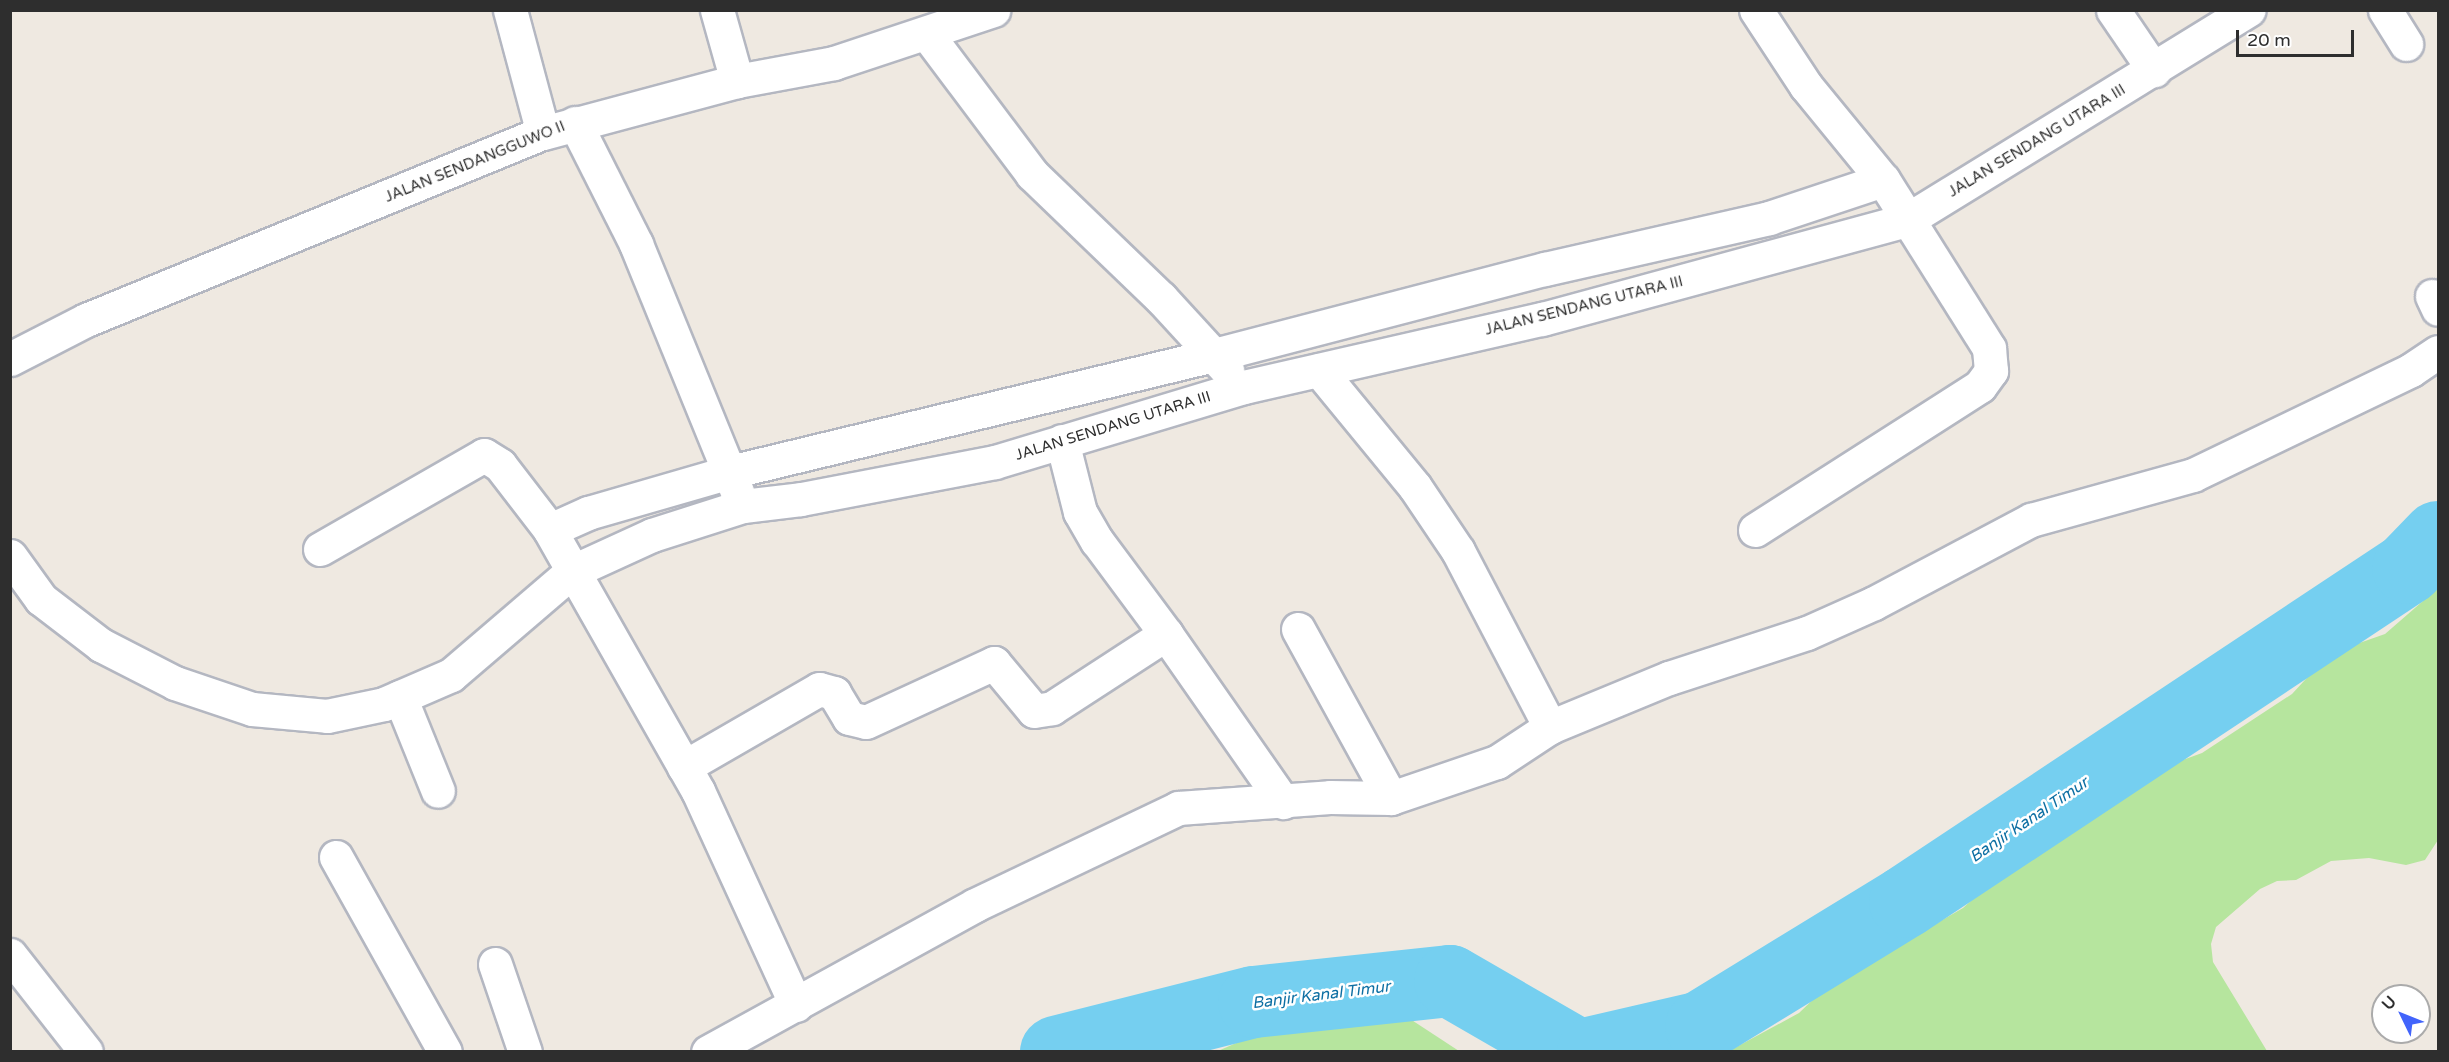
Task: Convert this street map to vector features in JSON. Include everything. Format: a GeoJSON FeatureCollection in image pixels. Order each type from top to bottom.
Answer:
{"type":"FeatureCollection","features":[{"type":"Feature","properties":{"kind":"street"},"geometry":{"type":"LineString","coordinates":[[510,10],[543,133]]}},
{"type":"Feature","properties":{"kind":"street"},"geometry":{"type":"LineString","coordinates":[[717,10],[737,81]]}},
{"type":"Feature","properties":{"kind":"street","name":"JALAN SENDANGGUWO II"},"geometry":{"type":"LineString","coordinates":[[10,359],[86,320],[543,133],[737,81],[834,63],[927,34],[993,10]]}},
{"type":"Feature","properties":{"kind":"street"},"geometry":{"type":"LineString","coordinates":[[1755,530],[1980,386],[1991,371],[1989,348],[1883,180],[1806,86],[1756,10]]}},
{"type":"Feature","properties":{"kind":"street"},"geometry":{"type":"LineString","coordinates":[[2113,10],[2154,70]]}},
{"type":"Feature","properties":{"kind":"street","name":"JALAN SENDANG UTARA III"},"geometry":{"type":"LineString","coordinates":[[10,556],[41,599],[101,645],[175,683],[252,709],[327,716],[400,697],[451,675],[571,572],[652,535],[743,506],[801,499],[995,462],[1244,387],[1542,319],[1907,220],[2249,10]]}},
{"type":"Feature","properties":{"kind":"street"},"geometry":{"type":"LineString","coordinates":[[2385,10],[2406,44]]}},
{"type":"Feature","properties":{"kind":"street"},"geometry":{"type":"LineString","coordinates":[[927,34],[1032,174],[1161,298],[1244,387]]}},
{"type":"Feature","properties":{"kind":"street"},"geometry":{"type":"LineString","coordinates":[[575,123],[636,244],[743,506]]}},
{"type":"Feature","properties":{"kind":"street"},"geometry":{"type":"LineString","coordinates":[[550,530],[588,513],[730,472],[1214,356],[1545,269],[1769,218],[1883,180]]}},
{"type":"Feature","properties":{"kind":"street"},"geometry":{"type":"LineString","coordinates":[[708,1052],[975,905],[1178,808],[1391,798],[1497,762],[1550,728],[1669,678],[1807,633],[1874,603],[2031,520],[2193,475],[2411,370],[2439,352]]}},
{"type":"Feature","properties":{"kind":"street"},"geometry":{"type":"LineString","coordinates":[[1319,370],[1415,487],[1458,551],[1550,728]]}},
{"type":"Feature","properties":{"kind":"street"},"geometry":{"type":"LineString","coordinates":[[1062,441],[1080,512],[1097,541],[1166,634],[1282,802]]}},
{"type":"Feature","properties":{"kind":"street"},"geometry":{"type":"LineString","coordinates":[[320,549],[483,455],[500,465],[550,530],[571,572],[684,767],[796,1005]]}},
{"type":"Feature","properties":{"kind":"street"},"geometry":{"type":"LineString","coordinates":[[1298,629],[1391,798]]}},
{"type":"Feature","properties":{"kind":"street"},"geometry":{"type":"LineString","coordinates":[[684,767],[819,688],[834,693],[849,718],[866,722],[989,663],[1000,666],[1034,711],[1052,708],[1166,634]]}},
{"type":"Feature","properties":{"kind":"street"},"geometry":{"type":"LineString","coordinates":[[400,697],[438,791]]}},
{"type":"Feature","properties":{"kind":"street"},"geometry":{"type":"LineString","coordinates":[[336,857],[444,1052]]}},
{"type":"Feature","properties":{"kind":"street"},"geometry":{"type":"LineString","coordinates":[[10,955],[86,1052]]}},
{"type":"Feature","properties":{"kind":"street"},"geometry":{"type":"LineString","coordinates":[[495,964],[525,1052]]}},
{"type":"Feature","properties":{"kind":"green space"},"geometry":{"type":"Polygon","coordinates":[[[2438,588],[2438,840],[2425,860],[2406,865],[2369,858],[2331,861],[2296,880],[2277,881],[2260,889],[2216,927],[2211,944],[2213,962],[2267,1051],[1729,1051],[1799,1013],[1825,988],[1963,908],[2004,871],[2103,813],[2158,769],[2202,753],[2292,694],[2317,667],[2348,647],[2385,634],[2438,588]]]}},
{"type":"Feature","properties":{"kind":"green space"},"geometry":{"type":"Polygon","coordinates":[[[1334,1000],[1371,1003],[1404,1015],[1459,1051],[1218,1051],[1334,1000]]]}},
{"type":"Feature","properties":{"kind":"waterway","name":"Banjir Kanal Timur"},"geometry":{"type":"LineString","coordinates":[[1593,1052],[1701,1027],[1905,902],[2408,568],[2438,537]]}},
{"type":"Feature","properties":{"kind":"waterway","name":"Banjir Kanal Timur"},"geometry":{"type":"LineString","coordinates":[[1056,1052],[1254,1002],[1450,981],[1573,1052]]}}]}
